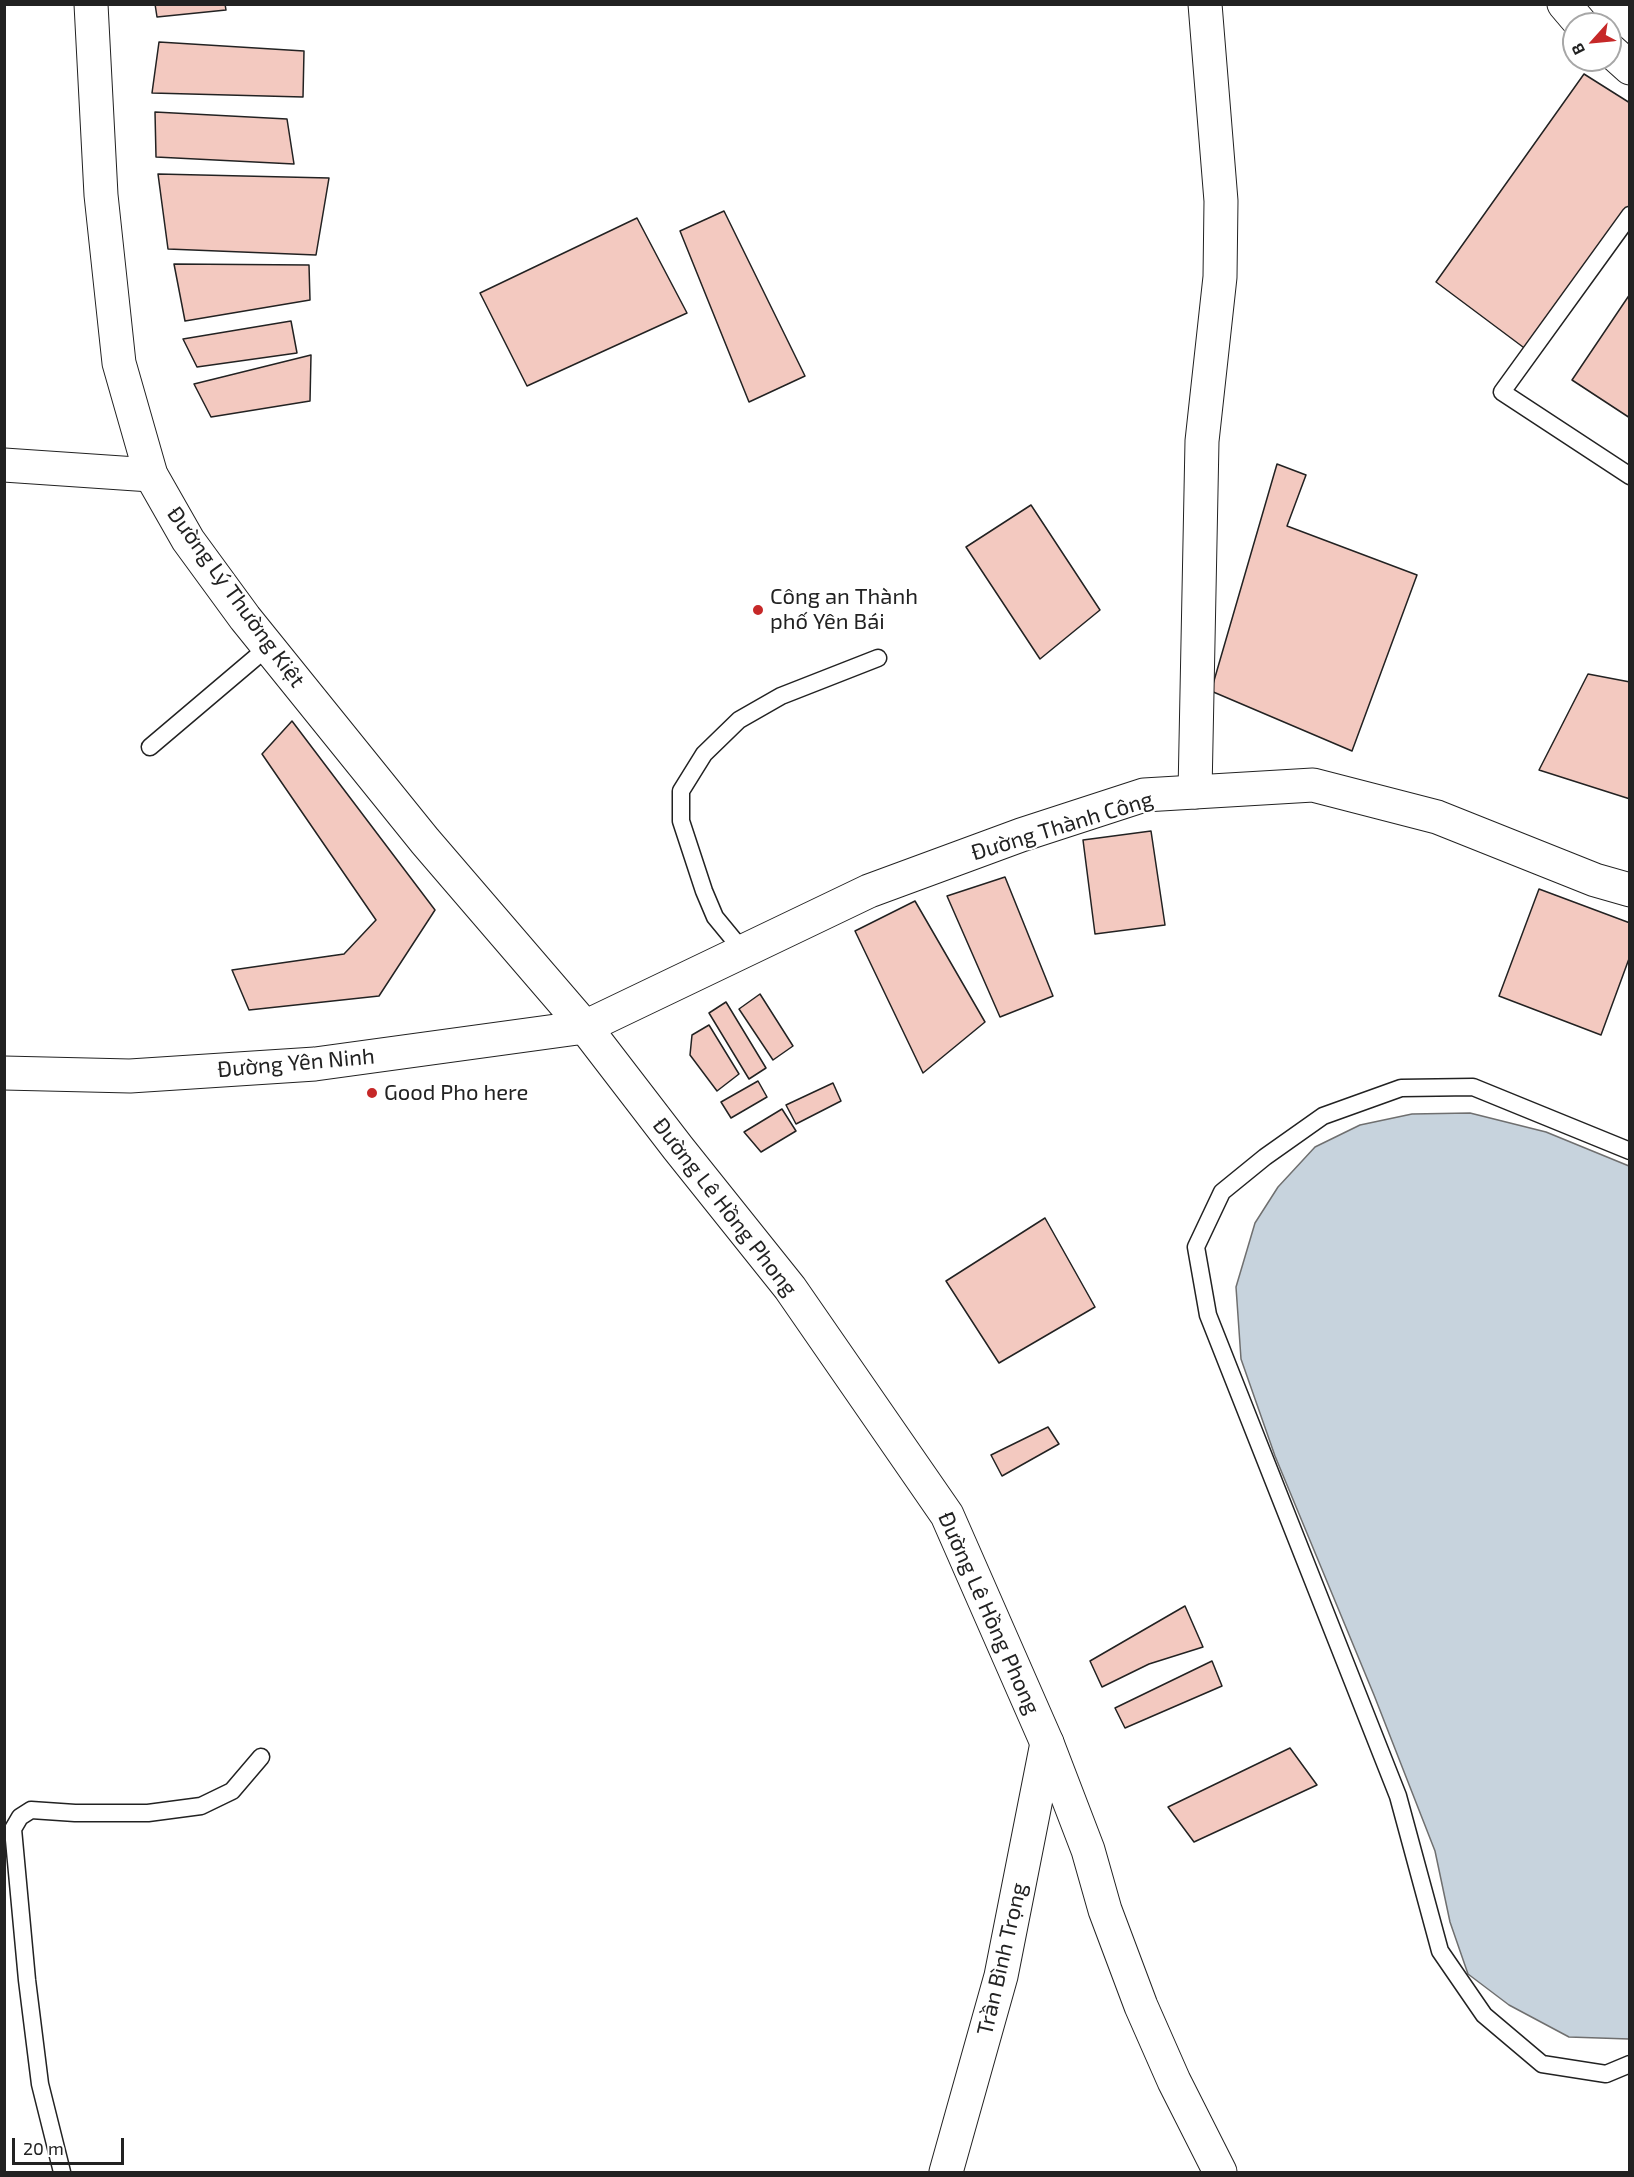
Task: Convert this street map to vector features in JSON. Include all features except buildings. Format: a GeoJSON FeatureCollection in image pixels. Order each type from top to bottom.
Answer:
{"type":"FeatureCollection","features":[{"type":"Feature","properties":{"kind":"main road","name":"Đường Lý Thường Kiệt"},"geometry":{"type":"LineString","coordinates":[[91,4],[101,195],[119,363],[151,475],[188,540],[268,647],[425,841],[585,1027]]}},
{"type":"Feature","properties":{"kind":"main road"},"geometry":{"type":"LineString","coordinates":[[1195,792],[1202,441],[1220,266],[1221,201],[1205,4]]}},
{"type":"Feature","properties":{"kind":"main road"},"geometry":{"type":"LineString","coordinates":[[4,465],[151,475]]}},
{"type":"Feature","properties":{"kind":"main road","name":"Đường Thành Công"},"geometry":{"type":"LineString","coordinates":[[585,1027],[869,891],[1021,835],[1144,795],[1313,785],[1437,817],[1595,880],[1629,890]]}},
{"type":"Feature","properties":{"kind":"main road","name":"Đường Yên Ninh"},"geometry":{"type":"LineString","coordinates":[[4,1073],[130,1076],[315,1064],[585,1027]]}},
{"type":"Feature","properties":{"kind":"main road","name":"Đường Lê Hồng Phong"},"geometry":{"type":"LineString","coordinates":[[585,1027],[790,1288],[947,1515],[1047,1743],[1088,1850],[1105,1910],[1141,2007],[1174,2081],[1220,2172]]}},
{"type":"Feature","properties":{"kind":"main road","name":"Trần Bình Trọng"},"geometry":{"type":"LineString","coordinates":[[946,2172],[1001,1976],[1047,1743]]}},
{"type":"Feature","properties":{"kind":"lane"},"geometry":{"type":"LineString","coordinates":[[1629,214],[1502,392],[1629,476]]}},
{"type":"Feature","properties":{"kind":"lane"},"geometry":{"type":"LineString","coordinates":[[150,747],[268,647]]}},
{"type":"Feature","properties":{"kind":"lane"},"geometry":{"type":"LineString","coordinates":[[743,951],[715,917],[704,891],[681,821],[681,791],[704,753],[739,720],[781,696],[878,658]]}},
{"type":"Feature","properties":{"kind":"lane"},"geometry":{"type":"LineString","coordinates":[[1629,1152],[1473,1087],[1401,1088],[1323,1116],[1265,1157],[1222,1192],[1196,1247],[1208,1315],[1398,1796],[1440,1950],[1484,2015],[1542,2064],[1606,2074],[1629,2064]]}},
{"type":"Feature","properties":{"kind":"lane"},"geometry":{"type":"LineString","coordinates":[[62,2172],[40,2084],[27,1980],[13,1829],[20,1817],[31,1810],[75,1813],[148,1813],[201,1806],[232,1791],[261,1757]]}},
{"type":"Feature","properties":{"kind":"shaded area"},"geometry":{"type":"Polygon","coordinates":[[[1470,1113],[1546,1132],[1629,1166],[1629,2039],[1569,2037],[1509,2005],[1468,1974],[1450,1922],[1435,1851],[1374,1695],[1275,1456],[1241,1359],[1236,1287],[1255,1223],[1278,1187],[1315,1147],[1360,1125],[1412,1114],[1470,1113]]]}},
{"type":"Feature","properties":{"kind":"place","name":"Công an Thành phố Yên Bái"},"geometry":{"type":"Point","coordinates":[758,610]}},
{"type":"Feature","properties":{"kind":"place","name":"Good Pho here"},"geometry":{"type":"Point","coordinates":[372,1093]}}]}
